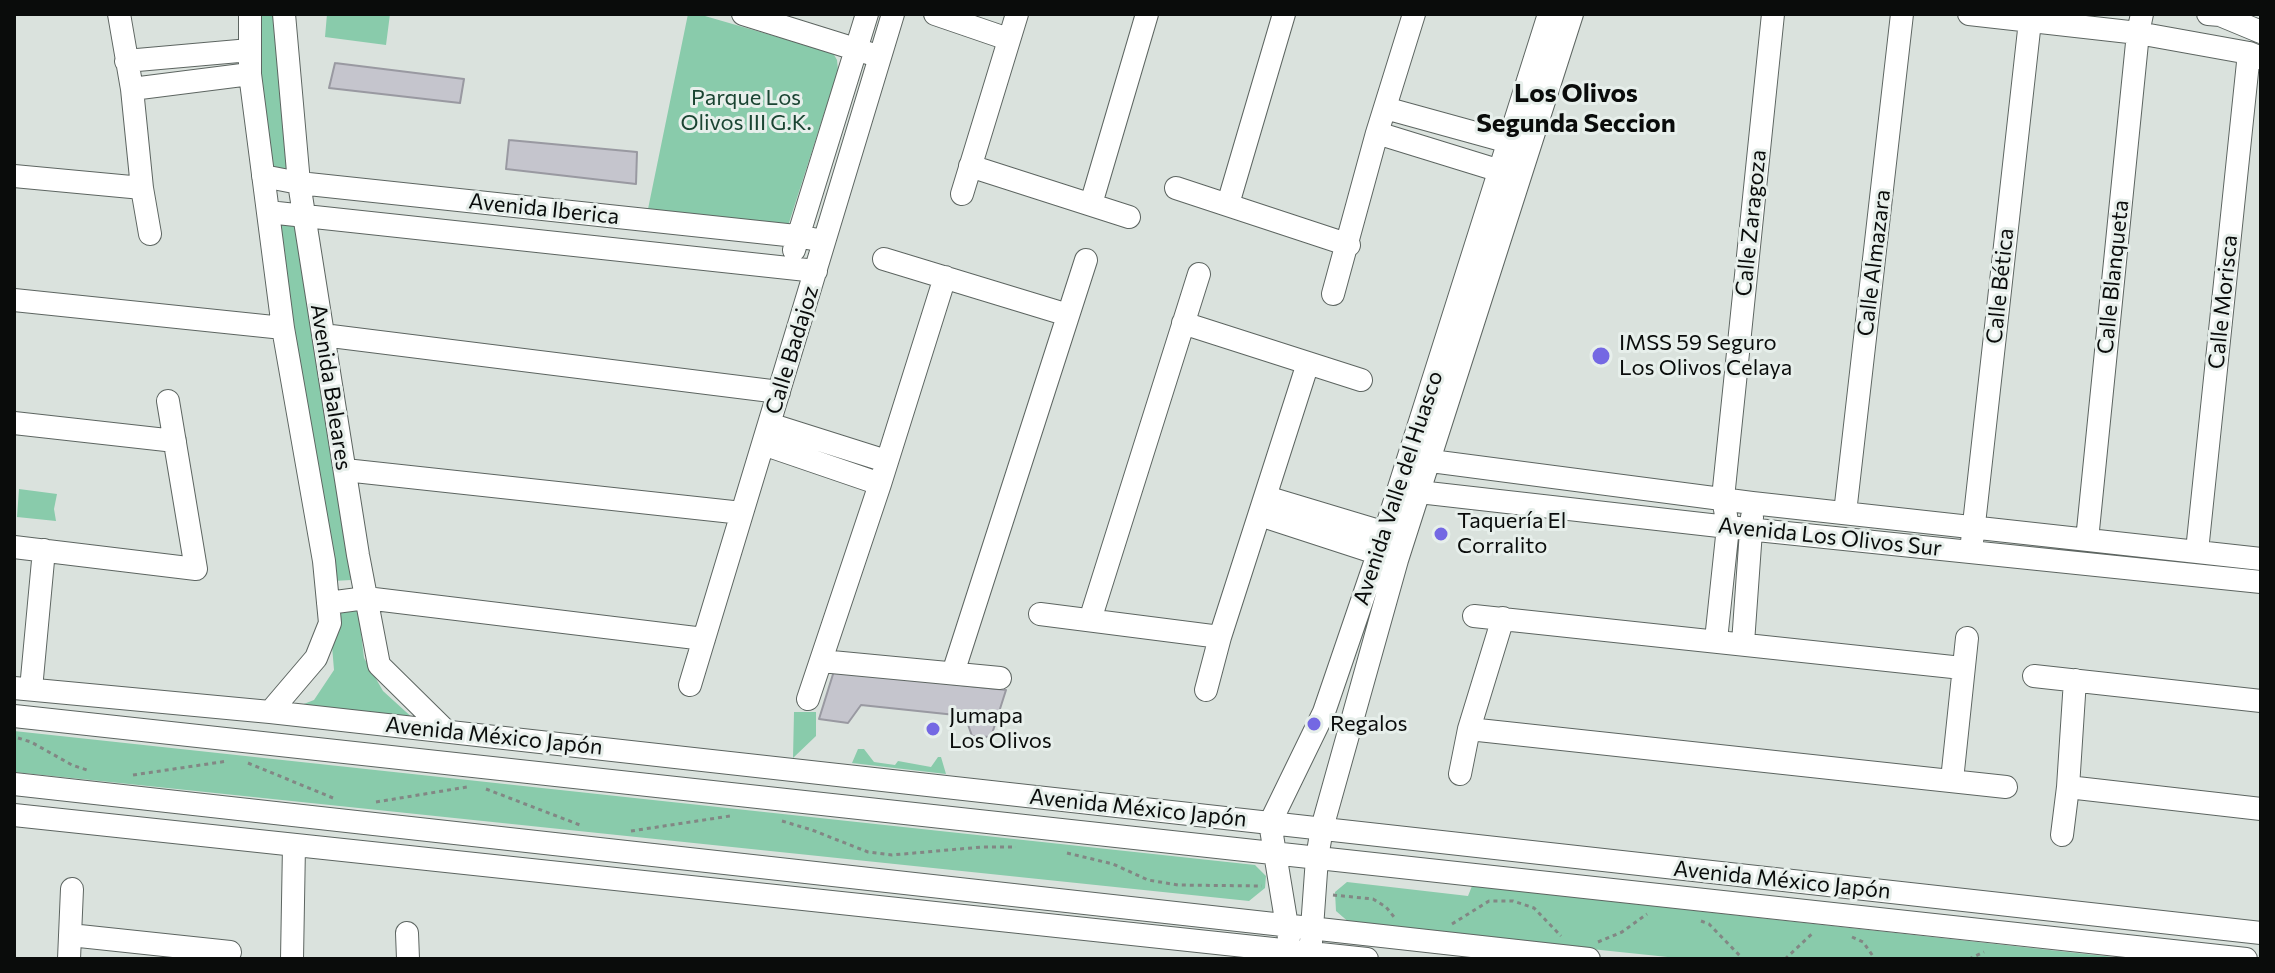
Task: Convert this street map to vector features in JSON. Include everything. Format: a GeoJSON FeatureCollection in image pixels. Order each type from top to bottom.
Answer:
{"type":"FeatureCollection","features":[{"type":"Feature","properties":{"kind":"street"},"geometry":{"type":"LineString","coordinates":[[119,14],[132,89],[150,234]]}},
{"type":"Feature","properties":{"kind":"street","name":"Avenida Baleares"},"geometry":{"type":"LineString","coordinates":[[250,14],[250,74],[263,176],[283,328],[324,561],[330,623],[316,658],[270,712]]}},
{"type":"Feature","properties":{"kind":"street","name":"Avenida Baleares"},"geometry":{"type":"LineString","coordinates":[[284,14],[299,183],[379,665],[446,731]]}},
{"type":"Feature","properties":{"kind":"street"},"geometry":{"type":"LineString","coordinates":[[743,14],[880,57]]}},
{"type":"Feature","properties":{"kind":"street","name":"Calle Badajoz"},"geometry":{"type":"LineString","coordinates":[[790,268],[796,236],[867,14]]}},
{"type":"Feature","properties":{"kind":"street","name":"Calle Badajoz"},"geometry":{"type":"LineString","coordinates":[[690,685],[893,14]]}},
{"type":"Feature","properties":{"kind":"street"},"geometry":{"type":"LineString","coordinates":[[935,14],[1008,39]]}},
{"type":"Feature","properties":{"kind":"street"},"geometry":{"type":"LineString","coordinates":[[962,194],[1017,14]]}},
{"type":"Feature","properties":{"kind":"street"},"geometry":{"type":"LineString","coordinates":[[1091,204],[1147,14]]}},
{"type":"Feature","properties":{"kind":"street"},"geometry":{"type":"LineString","coordinates":[[1228,204],[1284,14]]}},
{"type":"Feature","properties":{"kind":"street"},"geometry":{"type":"LineString","coordinates":[[1333,294],[1349,245],[1377,133],[1414,14]]}},
{"type":"Feature","properties":{"kind":"street","name":"Avenida Valle del Huasco"},"geometry":{"type":"LineString","coordinates":[[1519,145],[1549,14]]}},
{"type":"Feature","properties":{"kind":"street","name":"Avenida Valle del Huasco"},"geometry":{"type":"LineString","coordinates":[[1270,823],[1324,712],[1391,546],[1508,174],[1572,14]]}},
{"type":"Feature","properties":{"kind":"street","name":"Calle Zaragoza"},"geometry":{"type":"LineString","coordinates":[[1716,640],[1728,527],[1723,498],[1773,14]]}},
{"type":"Feature","properties":{"kind":"street","name":"Calle Almazara"},"geometry":{"type":"LineString","coordinates":[[1845,513],[1902,14]]}},
{"type":"Feature","properties":{"kind":"street"},"geometry":{"type":"LineString","coordinates":[[1969,14],[2030,21],[2140,23],[2255,56]]}},
{"type":"Feature","properties":{"kind":"street"},"geometry":{"type":"LineString","coordinates":[[2208,14],[2220,15],[2261,32]]}},
{"type":"Feature","properties":{"kind":"street","name":"Calle Bética"},"geometry":{"type":"LineString","coordinates":[[1972,540],[2030,21]]}},
{"type":"Feature","properties":{"kind":"street","name":"Calle Blanqueta"},"geometry":{"type":"LineString","coordinates":[[2087,540],[2140,23]]}},
{"type":"Feature","properties":{"kind":"street"},"geometry":{"type":"LineString","coordinates":[[126,61],[250,50]]}},
{"type":"Feature","properties":{"kind":"street","name":"Calle Morisca"},"geometry":{"type":"LineString","coordinates":[[2197,551],[2255,56]]}},
{"type":"Feature","properties":{"kind":"street"},"geometry":{"type":"LineString","coordinates":[[132,89],[250,74]]}},
{"type":"Feature","properties":{"kind":"street"},"geometry":{"type":"LineString","coordinates":[[1385,108],[1519,145]]}},
{"type":"Feature","properties":{"kind":"street"},"geometry":{"type":"LineString","coordinates":[[1377,133],[1508,174]]}},
{"type":"Feature","properties":{"kind":"street"},"geometry":{"type":"LineString","coordinates":[[970,166],[1129,217]]}},
{"type":"Feature","properties":{"kind":"street"},"geometry":{"type":"LineString","coordinates":[[14,176],[142,188]]}},
{"type":"Feature","properties":{"kind":"street","name":"Avenida Iberica"},"geometry":{"type":"LineString","coordinates":[[263,176],[299,183],[824,241]]}},
{"type":"Feature","properties":{"kind":"street"},"geometry":{"type":"LineString","coordinates":[[1176,188],[1349,245]]}},
{"type":"Feature","properties":{"kind":"street"},"geometry":{"type":"LineString","coordinates":[[561,243],[566,211]]}},
{"type":"Feature","properties":{"kind":"street","name":"Avenida Iberica"},"geometry":{"type":"LineString","coordinates":[[268,212],[816,271]]}},
{"type":"Feature","properties":{"kind":"street"},"geometry":{"type":"LineString","coordinates":[[884,259],[1068,315]]}},
{"type":"Feature","properties":{"kind":"street"},"geometry":{"type":"LineString","coordinates":[[953,673],[1086,260]]}},
{"type":"Feature","properties":{"kind":"street"},"geometry":{"type":"LineString","coordinates":[[1090,620],[1199,274]]}},
{"type":"Feature","properties":{"kind":"street"},"geometry":{"type":"LineString","coordinates":[[808,699],[945,277]]}},
{"type":"Feature","properties":{"kind":"street"},"geometry":{"type":"LineString","coordinates":[[14,300],[283,328]]}},
{"type":"Feature","properties":{"kind":"street"},"geometry":{"type":"LineString","coordinates":[[1183,323],[1361,380]]}},
{"type":"Feature","properties":{"kind":"street"},"geometry":{"type":"LineString","coordinates":[[323,335],[779,392]]}},
{"type":"Feature","properties":{"kind":"street"},"geometry":{"type":"LineString","coordinates":[[1206,690],[1220,637],[1308,363]]}},
{"type":"Feature","properties":{"kind":"street"},"geometry":{"type":"LineString","coordinates":[[14,547],[196,569],[168,401]]}},
{"type":"Feature","properties":{"kind":"street"},"geometry":{"type":"LineString","coordinates":[[14,423],[175,441]]}},
{"type":"Feature","properties":{"kind":"street"},"geometry":{"type":"LineString","coordinates":[[766,434],[886,461]]}},
{"type":"Feature","properties":{"kind":"street"},"geometry":{"type":"LineString","coordinates":[[766,434],[880,484]]}},
{"type":"Feature","properties":{"kind":"street","name":"Avenida Los Olivos Sur"},"geometry":{"type":"LineString","coordinates":[[1420,458],[1845,513],[1972,540],[2261,582]]}},
{"type":"Feature","properties":{"kind":"street"},"geometry":{"type":"LineString","coordinates":[[345,470],[742,513]]}},
{"type":"Feature","properties":{"kind":"street","name":"Avenida Los Olivos Sur"},"geometry":{"type":"LineString","coordinates":[[1410,489],[1752,530],[1972,540],[2087,540],[2261,559]]}},
{"type":"Feature","properties":{"kind":"street"},"geometry":{"type":"LineString","coordinates":[[1743,643],[1752,503]]}},
{"type":"Feature","properties":{"kind":"street"},"geometry":{"type":"LineString","coordinates":[[1263,506],[1391,546]]}},
{"type":"Feature","properties":{"kind":"street","name":"Avenida Valle del Huasco"},"geometry":{"type":"LineString","coordinates":[[1299,955],[1314,929],[1317,858],[1322,828],[1391,546]]}},
{"type":"Feature","properties":{"kind":"street"},"geometry":{"type":"LineString","coordinates":[[22,688],[44,550]]}},
{"type":"Feature","properties":{"kind":"street"},"geometry":{"type":"LineString","coordinates":[[328,603],[366,598],[704,639]]}},
{"type":"Feature","properties":{"kind":"street"},"geometry":{"type":"LineString","coordinates":[[1040,614],[1220,637]]}},
{"type":"Feature","properties":{"kind":"street"},"geometry":{"type":"LineString","coordinates":[[1474,616],[1962,668]]}},
{"type":"Feature","properties":{"kind":"street"},"geometry":{"type":"LineString","coordinates":[[1460,774],[1469,729],[1503,618]]}},
{"type":"Feature","properties":{"kind":"street"},"geometry":{"type":"LineString","coordinates":[[1952,780],[1967,638]]}},
{"type":"Feature","properties":{"kind":"street"},"geometry":{"type":"LineString","coordinates":[[821,661],[1000,678]]}},
{"type":"Feature","properties":{"kind":"street"},"geometry":{"type":"LineString","coordinates":[[2034,676],[2261,701]]}},
{"type":"Feature","properties":{"kind":"street"},"geometry":{"type":"LineString","coordinates":[[2062,835],[2075,680]]}},
{"type":"Feature","properties":{"kind":"street","name":"Avenida México Japón"},"geometry":{"type":"LineString","coordinates":[[22,688],[446,731],[2261,933]]}},
{"type":"Feature","properties":{"kind":"street","name":"Avenida México Japón"},"geometry":{"type":"LineString","coordinates":[[14,716],[2246,959]]}},
{"type":"Feature","properties":{"kind":"street"},"geometry":{"type":"LineString","coordinates":[[1469,729],[2006,787]]}},
{"type":"Feature","properties":{"kind":"street"},"geometry":{"type":"LineString","coordinates":[[703,790],[707,760]]}},
{"type":"Feature","properties":{"kind":"street"},"geometry":{"type":"LineString","coordinates":[[14,784],[1314,929],[1588,951]]}},
{"type":"Feature","properties":{"kind":"street"},"geometry":{"type":"LineString","coordinates":[[2068,787],[2261,809]]}},
{"type":"Feature","properties":{"kind":"street"},"geometry":{"type":"LineString","coordinates":[[990,822],[994,792]]}},
{"type":"Feature","properties":{"kind":"street"},"geometry":{"type":"LineString","coordinates":[[14,815],[1299,955],[1367,959]]}},
{"type":"Feature","properties":{"kind":"street"},"geometry":{"type":"LineString","coordinates":[[1270,823],[1287,926],[1299,955]]}},
{"type":"Feature","properties":{"kind":"street"},"geometry":{"type":"LineString","coordinates":[[292,959],[294,845]]}},
{"type":"Feature","properties":{"kind":"street"},"geometry":{"type":"LineString","coordinates":[[69,959],[72,889]]}},
{"type":"Feature","properties":{"kind":"street"},"geometry":{"type":"LineString","coordinates":[[407,933],[408,959]]}},
{"type":"Feature","properties":{"kind":"street"},"geometry":{"type":"LineString","coordinates":[[70,935],[177,953],[230,952]]}},
{"type":"Feature","properties":{"kind":"path"},"geometry":{"type":"LineString","coordinates":[[14,737],[92,772]]}},
{"type":"Feature","properties":{"kind":"path"},"geometry":{"type":"LineString","coordinates":[[125,777],[234,760]]}},
{"type":"Feature","properties":{"kind":"path"},"geometry":{"type":"LineString","coordinates":[[245,763],[257,765],[340,801]]}},
{"type":"Feature","properties":{"kind":"path"},"geometry":{"type":"LineString","coordinates":[[366,802],[378,803],[478,787],[580,825]]}},
{"type":"Feature","properties":{"kind":"path"},"geometry":{"type":"LineString","coordinates":[[625,831],[739,816]]}},
{"type":"Feature","properties":{"kind":"path"},"geometry":{"type":"LineString","coordinates":[[775,820],[812,830],[868,852],[892,855],[1020,847]]}},
{"type":"Feature","properties":{"kind":"path"},"geometry":{"type":"LineString","coordinates":[[1060,851],[1113,864],[1148,880],[1178,885],[1280,888]]}},
{"type":"Feature","properties":{"kind":"path"},"geometry":{"type":"LineString","coordinates":[[1316,893],[1373,899],[1386,907],[1397,920]]}},
{"type":"Feature","properties":{"kind":"path"},"geometry":{"type":"LineString","coordinates":[[1444,925],[1453,924],[1470,910],[1489,901],[1513,901],[1534,908],[1547,925],[1566,941]]}},
{"type":"Feature","properties":{"kind":"path"},"geometry":{"type":"LineString","coordinates":[[1588,951],[1648,914],[1657,913]]}},
{"type":"Feature","properties":{"kind":"path"},"geometry":{"type":"LineString","coordinates":[[1699,920],[1709,924],[1743,959]]}},
{"type":"Feature","properties":{"kind":"path"},"geometry":{"type":"LineString","coordinates":[[1785,959],[1813,932]]}},
{"type":"Feature","properties":{"kind":"path"},"geometry":{"type":"LineString","coordinates":[[1844,933],[1863,942],[1875,959]]}},
{"type":"Feature","properties":{"kind":"green space"},"geometry":{"type":"Polygon","coordinates":[[[254,14],[281,14],[295,175],[267,172],[254,14]]]}},
{"type":"Feature","properties":{"kind":"green space"},"geometry":{"type":"Polygon","coordinates":[[[327,14],[390,14],[386,45],[325,37],[327,14]]]}},
{"type":"Feature","properties":{"kind":"green space","name":"Parque Los Olivos III G.K."},"geometry":{"type":"Polygon","coordinates":[[[688,14],[698,14],[833,53],[837,60],[838,70],[788,226],[648,209],[688,14]]]}},
{"type":"Feature","properties":{"kind":"green space"},"geometry":{"type":"Polygon","coordinates":[[[297,216],[351,580],[333,581],[278,217],[297,216]]]}},
{"type":"Feature","properties":{"kind":"green space"},"geometry":{"type":"Polygon","coordinates":[[[19,489],[57,494],[54,509],[56,521],[17,517],[19,489]]]}},
{"type":"Feature","properties":{"kind":"green space"},"geometry":{"type":"Polygon","coordinates":[[[358,606],[364,658],[383,691],[416,721],[296,707],[314,700],[334,670],[329,610],[358,606]]]}},
{"type":"Feature","properties":{"kind":"green space"},"geometry":{"type":"Polygon","coordinates":[[[794,712],[816,712],[816,736],[793,758],[794,712]]]}},
{"type":"Feature","properties":{"kind":"green space"},"geometry":{"type":"Polygon","coordinates":[[[14,731],[1255,865],[1266,876],[1265,888],[1249,901],[14,772],[14,731]]]}},
{"type":"Feature","properties":{"kind":"green space"},"geometry":{"type":"Polygon","coordinates":[[[858,749],[864,749],[874,762],[895,765],[898,761],[931,767],[941,757],[946,774],[852,763],[858,749]]]}},
{"type":"Feature","properties":{"kind":"green space"},"geometry":{"type":"Polygon","coordinates":[[[1347,882],[1468,896],[1472,886],[2131,959],[1687,959],[1351,924],[1336,911],[1335,892],[1347,882]]]}},
{"type":"Feature","properties":{"kind":"building"},"geometry":{"type":"Polygon","coordinates":[[[335,63],[464,79],[460,103],[329,88],[335,63]]]}},
{"type":"Feature","properties":{"kind":"building"},"geometry":{"type":"Polygon","coordinates":[[[509,140],[637,152],[636,184],[506,169],[509,140]]]}},
{"type":"Feature","properties":{"kind":"building"},"geometry":{"type":"Polygon","coordinates":[[[834,671],[1006,690],[991,737],[972,736],[965,716],[861,705],[848,723],[819,719],[834,671]]]}},
{"type":"Feature","properties":{"kind":"place","name":"IMSS 59 Seguro Los Olivos Celaya"},"geometry":{"type":"Point","coordinates":[1601,356]}},
{"type":"Feature","properties":{"kind":"place","name":"Taquería El Corralito"},"geometry":{"type":"Point","coordinates":[1441,534]}},
{"type":"Feature","properties":{"kind":"place","name":"Regalos"},"geometry":{"type":"Point","coordinates":[1314,724]}},
{"type":"Feature","properties":{"kind":"place","name":"Jumapa Los Olivos"},"geometry":{"type":"Point","coordinates":[933,729]}},
{"type":"Feature","properties":{"kind":"district","name":"Los Olivos Segunda Seccion"},"geometry":{"type":"Point","coordinates":[1576,108]}}]}
